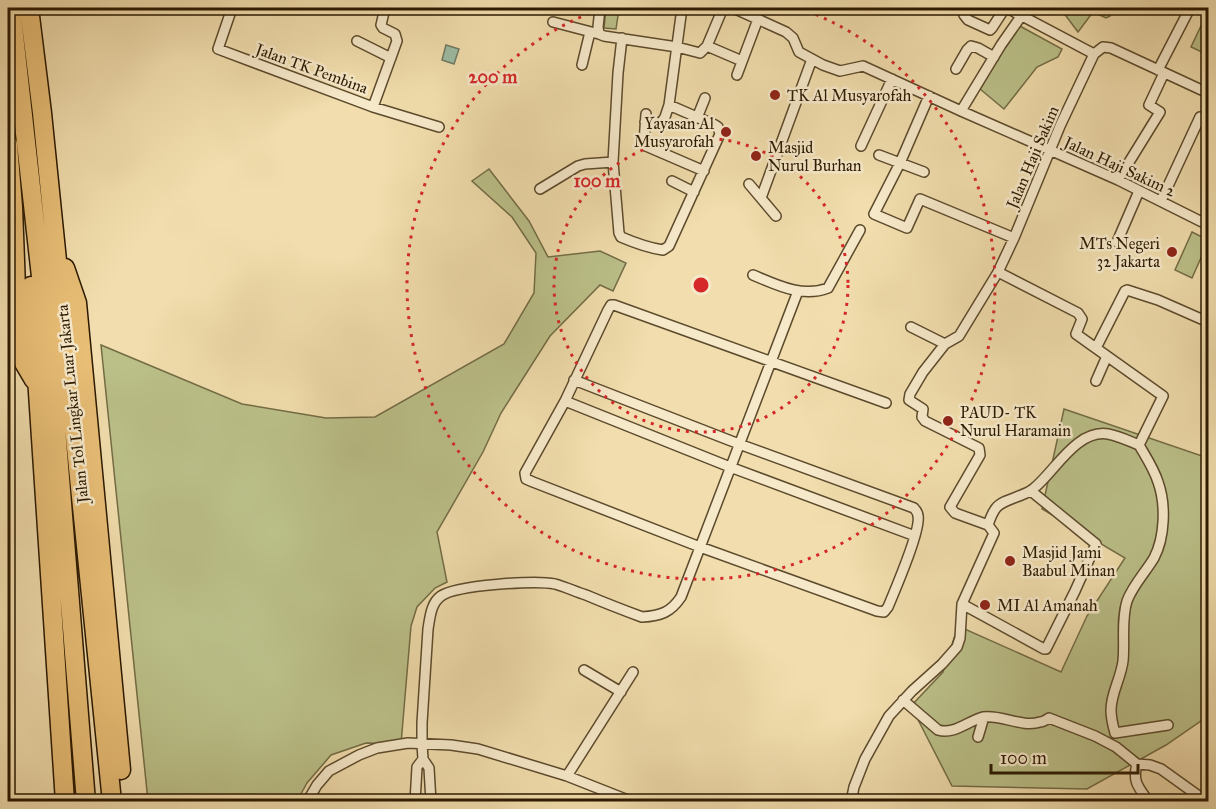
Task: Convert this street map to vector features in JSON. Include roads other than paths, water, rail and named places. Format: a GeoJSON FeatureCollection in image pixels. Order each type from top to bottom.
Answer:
{"type":"FeatureCollection","features":[{"type":"Feature","properties":{"kind":"highway","name":"Jalan Tol Lingkar Luar Jakarta"},"geometry":{"type":"LineString","coordinates":[[11,8],[51,366],[86,801]]}},
{"type":"Feature","properties":{"kind":"highway"},"geometry":{"type":"LineString","coordinates":[[29,8],[55,238],[77,303],[119,800]]}},
{"type":"Feature","properties":{"kind":"highway"},"geometry":{"type":"LineString","coordinates":[[8,60],[26,204],[65,801]]}},
{"type":"Feature","properties":{"kind":"highway"},"geometry":{"type":"LineString","coordinates":[[8,144],[17,315],[24,363],[38,386]]}},
{"type":"Feature","properties":{"kind":"street","name":"Jalan TK Pembina"},"geometry":{"type":"LineString","coordinates":[[232,8],[218,50],[373,107],[439,127]]}},
{"type":"Feature","properties":{"kind":"street"},"geometry":{"type":"LineString","coordinates":[[373,107],[397,41],[395,34],[381,25],[385,8]]}},
{"type":"Feature","properties":{"kind":"street"},"geometry":{"type":"LineString","coordinates":[[582,65],[596,31],[600,8]]}},
{"type":"Feature","properties":{"kind":"street"},"geometry":{"type":"LineString","coordinates":[[682,8],[669,105],[661,123],[646,118],[644,143],[646,146],[704,171]]}},
{"type":"Feature","properties":{"kind":"street"},"geometry":{"type":"LineString","coordinates":[[553,22],[596,31],[604,36],[677,47],[700,53],[707,46],[723,8]]}},
{"type":"Feature","properties":{"kind":"street"},"geometry":{"type":"LineString","coordinates":[[733,8],[790,34],[799,52],[812,59],[761,198]]}},
{"type":"Feature","properties":{"kind":"street"},"geometry":{"type":"LineString","coordinates":[[965,8],[964,15],[968,20],[990,30],[1006,8],[1094,54],[1103,47],[1111,48],[1209,93]]}},
{"type":"Feature","properties":{"kind":"street"},"geometry":{"type":"LineString","coordinates":[[1118,180],[1160,112],[1149,105],[1161,71],[1190,8]]}},
{"type":"Feature","properties":{"kind":"street"},"geometry":{"type":"LineString","coordinates":[[961,111],[1000,45],[1022,15]]}},
{"type":"Feature","properties":{"kind":"street"},"geometry":{"type":"LineString","coordinates":[[737,75],[758,19]]}},
{"type":"Feature","properties":{"kind":"street"},"geometry":{"type":"LineString","coordinates":[[622,38],[613,162],[619,233],[626,239],[663,250],[669,246],[720,134],[715,125],[669,105]]}},
{"type":"Feature","properties":{"kind":"street"},"geometry":{"type":"LineString","coordinates":[[357,41],[391,58]]}},
{"type":"Feature","properties":{"kind":"street"},"geometry":{"type":"LineString","coordinates":[[707,46],[742,61]]}},
{"type":"Feature","properties":{"kind":"street"},"geometry":{"type":"LineString","coordinates":[[956,69],[971,46],[994,57]]}},
{"type":"Feature","properties":{"kind":"street","name":"Jalan Haji Sakim"},"geometry":{"type":"LineString","coordinates":[[988,525],[955,513],[950,507],[980,455],[979,448],[925,421],[922,417],[923,409],[909,400],[910,394],[923,372],[945,344],[959,336],[998,272],[1094,54]]}},
{"type":"Feature","properties":{"kind":"street","name":"Jalan Haji Sakim 2"},"geometry":{"type":"LineString","coordinates":[[812,59],[840,71],[863,66],[1118,180],[1209,225]]}},
{"type":"Feature","properties":{"kind":"street"},"geometry":{"type":"LineString","coordinates":[[861,146],[892,79]]}},
{"type":"Feature","properties":{"kind":"street"},"geometry":{"type":"LineString","coordinates":[[929,96],[900,163],[874,214],[907,228],[920,199],[1014,238]]}},
{"type":"Feature","properties":{"kind":"street"},"geometry":{"type":"LineString","coordinates":[[697,117],[705,98]]}},
{"type":"Feature","properties":{"kind":"street"},"geometry":{"type":"LineString","coordinates":[[1161,201],[1200,117]]}},
{"type":"Feature","properties":{"kind":"street"},"geometry":{"type":"LineString","coordinates":[[879,155],[924,172]]}},
{"type":"Feature","properties":{"kind":"street"},"geometry":{"type":"LineString","coordinates":[[540,189],[578,166],[613,162]]}},
{"type":"Feature","properties":{"kind":"street"},"geometry":{"type":"LineString","coordinates":[[672,181],[694,192]]}},
{"type":"Feature","properties":{"kind":"street"},"geometry":{"type":"LineString","coordinates":[[749,184],[776,216]]}},
{"type":"Feature","properties":{"kind":"street"},"geometry":{"type":"LineString","coordinates":[[1116,242],[1139,191]]}},
{"type":"Feature","properties":{"kind":"street"},"geometry":{"type":"LineString","coordinates":[[753,275],[798,291],[813,292],[828,288],[860,230]]}},
{"type":"Feature","properties":{"kind":"street"},"geometry":{"type":"LineString","coordinates":[[998,272],[1078,313],[1082,319],[1076,334],[1163,396],[1139,445]]}},
{"type":"Feature","properties":{"kind":"street"},"geometry":{"type":"LineString","coordinates":[[1096,348],[1127,290],[1158,300],[1209,322]]}},
{"type":"Feature","properties":{"kind":"street"},"geometry":{"type":"LineString","coordinates":[[431,801],[429,768],[423,759],[422,723],[428,629],[434,603],[440,596],[450,591],[539,582],[557,585],[642,617],[664,613],[674,607],[681,597],[798,291]]}},
{"type":"Feature","properties":{"kind":"street"},"geometry":{"type":"LineString","coordinates":[[574,380],[914,508],[919,519],[915,536],[888,607],[884,612],[700,547],[526,478],[525,473],[565,401],[574,380],[608,310],[611,305],[615,304],[886,404]]}},
{"type":"Feature","properties":{"kind":"street"},"geometry":{"type":"LineString","coordinates":[[911,327],[945,344]]}},
{"type":"Feature","properties":{"kind":"street"},"geometry":{"type":"LineString","coordinates":[[1096,381],[1107,356]]}},
{"type":"Feature","properties":{"kind":"street"},"geometry":{"type":"LineString","coordinates":[[565,401],[730,467],[915,536]]}},
{"type":"Feature","properties":{"kind":"street"},"geometry":{"type":"LineString","coordinates":[[851,801],[870,749],[889,716],[957,647],[960,638],[962,604],[994,533],[988,525],[995,509],[1031,491],[1068,451],[1089,438],[1102,434],[1110,434],[1139,445],[1158,481],[1162,495],[1163,520],[1160,545],[1147,570],[1134,586],[1125,609],[1123,661],[1111,710],[1116,747]]}},
{"type":"Feature","properties":{"kind":"street"},"geometry":{"type":"LineString","coordinates":[[962,604],[1046,649],[1096,544],[1031,491]]}},
{"type":"Feature","properties":{"kind":"street"},"geometry":{"type":"LineString","coordinates":[[584,670],[621,692]]}},
{"type":"Feature","properties":{"kind":"street"},"geometry":{"type":"LineString","coordinates":[[567,776],[633,672]]}},
{"type":"Feature","properties":{"kind":"street"},"geometry":{"type":"LineString","coordinates":[[903,700],[938,730],[950,732],[984,717],[1030,723],[1039,723],[1049,718],[1095,736],[1116,747],[1137,764],[1161,769],[1207,801]]}},
{"type":"Feature","properties":{"kind":"street"},"geometry":{"type":"LineString","coordinates":[[978,737],[984,717]]}},
{"type":"Feature","properties":{"kind":"street"},"geometry":{"type":"LineString","coordinates":[[1115,733],[1168,725]]}},
{"type":"Feature","properties":{"kind":"street"},"geometry":{"type":"LineString","coordinates":[[307,801],[326,773],[377,748],[408,743],[478,749],[567,776],[633,801]]}},
{"type":"Feature","properties":{"kind":"street"},"geometry":{"type":"LineString","coordinates":[[415,801],[417,767],[423,759]]}},
{"type":"Feature","properties":{"kind":"street"},"geometry":{"type":"LineString","coordinates":[[1137,764],[1134,776],[1136,783],[1149,801]]}},
{"type":"Feature","properties":{"kind":"place","name":"TK Al Musyarofah"},"geometry":{"type":"Point","coordinates":[775,95]}},
{"type":"Feature","properties":{"kind":"place","name":"Yayasan Al Musyarofah"},"geometry":{"type":"Point","coordinates":[726,132]}},
{"type":"Feature","properties":{"kind":"place","name":"Masjid Nurul Burhan"},"geometry":{"type":"Point","coordinates":[756,156]}},
{"type":"Feature","properties":{"kind":"place","name":"MTs Negeri 32 Jakarta"},"geometry":{"type":"Point","coordinates":[1172,252]}},
{"type":"Feature","properties":{"kind":"place","name":"PAUD- TK Nurul Haramain"},"geometry":{"type":"Point","coordinates":[948,421]}},
{"type":"Feature","properties":{"kind":"place","name":"Masjid Jami Baabul Minan"},"geometry":{"type":"Point","coordinates":[1010,561]}},
{"type":"Feature","properties":{"kind":"place","name":"MI Al Amanah"},"geometry":{"type":"Point","coordinates":[985,605]}}]}
